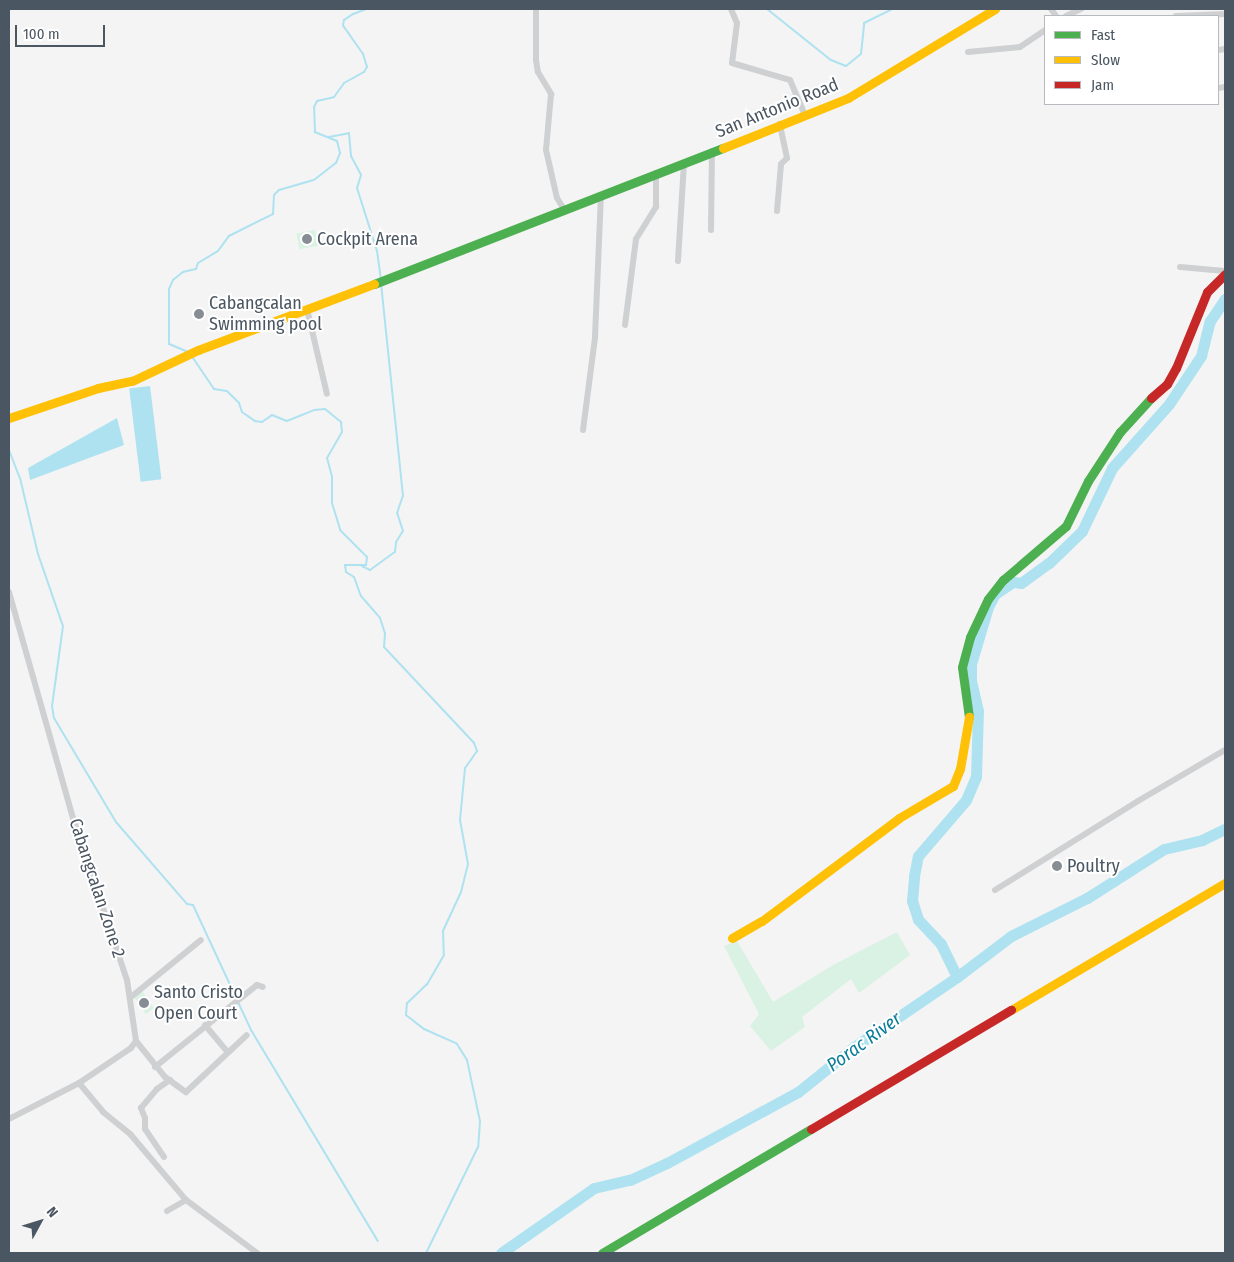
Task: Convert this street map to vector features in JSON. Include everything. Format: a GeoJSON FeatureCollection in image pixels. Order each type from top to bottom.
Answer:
{"type":"FeatureCollection","features":[{"type":"Feature","properties":{"kind":"street"},"geometry":{"type":"LineString","coordinates":[[536,9],[536,60],[538,72],[551,94],[546,150],[562,212]]}},
{"type":"Feature","properties":{"kind":"street"},"geometry":{"type":"LineString","coordinates":[[731,9],[737,23],[732,63],[790,80],[804,115]]}},
{"type":"Feature","properties":{"kind":"street","name":"San Antonio Road"},"geometry":{"type":"LineString","coordinates":[[9,418],[98,388],[132,381],[185,355],[562,212],[804,115],[866,89],[994,9]]}},
{"type":"Feature","properties":{"kind":"street"},"geometry":{"type":"LineString","coordinates":[[1068,15],[1081,9]]}},
{"type":"Feature","properties":{"kind":"street"},"geometry":{"type":"LineString","coordinates":[[1200,15],[1225,14]]}},
{"type":"Feature","properties":{"kind":"street"},"geometry":{"type":"LineString","coordinates":[[968,52],[1020,46],[1044,31]]}},
{"type":"Feature","properties":{"kind":"street"},"geometry":{"type":"LineString","coordinates":[[777,211],[781,164],[787,158],[780,124]]}},
{"type":"Feature","properties":{"kind":"street"},"geometry":{"type":"LineString","coordinates":[[711,230],[712,152]]}},
{"type":"Feature","properties":{"kind":"street"},"geometry":{"type":"LineString","coordinates":[[678,262],[684,163]]}},
{"type":"Feature","properties":{"kind":"street"},"geometry":{"type":"LineString","coordinates":[[625,325],[636,239],[656,207],[656,174]]}},
{"type":"Feature","properties":{"kind":"street"},"geometry":{"type":"LineString","coordinates":[[583,430],[595,337],[601,196]]}},
{"type":"Feature","properties":{"kind":"street"},"geometry":{"type":"LineString","coordinates":[[1180,267],[1225,273]]}},
{"type":"Feature","properties":{"kind":"street"},"geometry":{"type":"LineString","coordinates":[[732,938],[762,921],[898,818],[952,786],[960,769],[968,733],[969,709],[962,667],[970,637],[988,599],[1003,580],[1052,541],[1066,526],[1088,481],[1124,427],[1167,384],[1176,368],[1198,308],[1207,292],[1225,273]]}},
{"type":"Feature","properties":{"kind":"street"},"geometry":{"type":"LineString","coordinates":[[307,309],[327,394]]}},
{"type":"Feature","properties":{"kind":"street","name":"Cabangcalan Zone 2"},"geometry":{"type":"LineString","coordinates":[[9,592],[12,619],[131,997],[136,1041]]}},
{"type":"Feature","properties":{"kind":"street"},"geometry":{"type":"LineString","coordinates":[[996,890],[1138,800],[1225,750]]}},
{"type":"Feature","properties":{"kind":"street"},"geometry":{"type":"LineString","coordinates":[[602,1253],[1225,883]]}},
{"type":"Feature","properties":{"kind":"street"},"geometry":{"type":"LineString","coordinates":[[131,997],[201,940]]}},
{"type":"Feature","properties":{"kind":"street"},"geometry":{"type":"LineString","coordinates":[[155,1067],[257,984],[263,987]]}},
{"type":"Feature","properties":{"kind":"street"},"geometry":{"type":"LineString","coordinates":[[205,1025],[228,1052]]}},
{"type":"Feature","properties":{"kind":"street"},"geometry":{"type":"LineString","coordinates":[[9,1119],[79,1083],[131,1048],[136,1041],[155,1067],[186,1092],[247,1035]]}},
{"type":"Feature","properties":{"kind":"street"},"geometry":{"type":"LineString","coordinates":[[164,1157],[145,1129],[145,1118],[141,1108],[157,1089],[170,1080]]}},
{"type":"Feature","properties":{"kind":"street"},"geometry":{"type":"LineString","coordinates":[[79,1083],[103,1112],[131,1135],[186,1200],[257,1253]]}},
{"type":"Feature","properties":{"kind":"street"},"geometry":{"type":"LineString","coordinates":[[167,1211],[186,1200]]}},
{"type":"Feature","properties":{"kind":"green space","name":"Cockpit Arena"},"geometry":{"type":"Polygon","coordinates":[[[315,230],[318,246],[299,249],[296,234],[315,230]]]}},
{"type":"Feature","properties":{"kind":"green space"},"geometry":{"type":"Polygon","coordinates":[[[897,932],[910,955],[859,993],[851,979],[802,1017],[805,1027],[771,1051],[750,1026],[759,1014],[724,946],[737,941],[773,1002],[833,965],[897,932]]]}},
{"type":"Feature","properties":{"kind":"green space","name":"Santo Cristo Open Court"},"geometry":{"type":"Polygon","coordinates":[[[142,991],[154,1008],[146,1014],[134,997],[142,991]]]}},
{"type":"Feature","properties":{"kind":"water"},"geometry":{"type":"Polygon","coordinates":[[[150,386],[161,479],[141,482],[129,389],[150,386]]]}},
{"type":"Feature","properties":{"kind":"water"},"geometry":{"type":"Polygon","coordinates":[[[117,418],[124,445],[30,480],[28,468],[117,418]]]}},
{"type":"Feature","properties":{"kind":"waterway"},"geometry":{"type":"LineString","coordinates":[[188,352],[169,344],[169,289],[173,280],[183,272],[196,269],[198,263],[218,251],[229,236],[273,214],[274,195],[279,190],[314,180],[336,163],[340,153],[337,141],[315,132],[314,107],[317,101],[334,97],[344,83],[364,72],[367,67],[363,54],[343,25],[344,20],[353,14],[367,9]]}},
{"type":"Feature","properties":{"kind":"waterway"},"geometry":{"type":"LineString","coordinates":[[767,9],[831,60],[846,66],[861,54],[864,23],[893,9]]}},
{"type":"Feature","properties":{"kind":"waterway"},"geometry":{"type":"LineString","coordinates":[[329,137],[349,133],[351,156],[361,175],[357,188],[377,251],[381,278]]}},
{"type":"Feature","properties":{"kind":"waterway"},"geometry":{"type":"LineString","coordinates":[[362,566],[370,570],[395,552],[396,542],[403,531],[397,513],[403,496],[381,283]]}},
{"type":"Feature","properties":{"kind":"waterway"},"geometry":{"type":"LineString","coordinates":[[957,977],[941,944],[918,919],[912,901],[914,876],[918,856],[966,800],[976,777],[978,711],[971,681],[971,664],[988,607],[995,594],[1013,582],[1021,583],[1049,563],[1082,531],[1112,468],[1169,404],[1201,356],[1210,321],[1225,299]]}},
{"type":"Feature","properties":{"kind":"waterway"},"geometry":{"type":"LineString","coordinates":[[191,355],[214,389],[227,391],[239,403],[242,412],[255,421],[262,422],[272,415],[287,421],[314,410],[325,409],[341,422],[342,432],[327,458],[332,477],[332,503],[340,530],[367,557],[366,565],[345,565],[346,572],[354,577],[361,596],[380,618],[385,633],[384,647],[474,743],[477,751],[465,768],[460,820],[468,864],[461,892],[443,931],[444,955],[427,984],[407,1003],[406,1015],[424,1029],[457,1044],[467,1060],[480,1121],[478,1147],[426,1253]]}},
{"type":"Feature","properties":{"kind":"waterway"},"geometry":{"type":"LineString","coordinates":[[9,450],[20,478],[38,554],[63,626],[52,706],[54,718],[116,822],[187,904],[193,905],[251,1030],[378,1241]]}},
{"type":"Feature","properties":{"kind":"waterway","name":"Porac River"},"geometry":{"type":"LineString","coordinates":[[501,1253],[594,1188],[630,1180],[667,1163],[798,1092],[854,1047],[957,977],[1011,936],[1087,898],[1164,849],[1202,840],[1225,829]]}},
{"type":"Feature","properties":{"kind":"traffic: fast"},"geometry":{"type":"LineString","coordinates":[[374,284],[723,148]]}},
{"type":"Feature","properties":{"kind":"traffic: fast"},"geometry":{"type":"LineString","coordinates":[[969,717],[962,667],[970,637],[988,599],[1003,580],[1066,526],[1088,481],[1120,432],[1151,398]]}},
{"type":"Feature","properties":{"kind":"traffic: fast"},"geometry":{"type":"LineString","coordinates":[[602,1253],[811,1129]]}},
{"type":"Feature","properties":{"kind":"traffic: slow"},"geometry":{"type":"LineString","coordinates":[[723,148],[848,98],[995,9]]}},
{"type":"Feature","properties":{"kind":"traffic: slow"},"geometry":{"type":"LineString","coordinates":[[9,418],[98,388],[132,381],[198,350],[374,284]]}},
{"type":"Feature","properties":{"kind":"traffic: slow"},"geometry":{"type":"LineString","coordinates":[[732,938],[762,921],[899,818],[953,786],[960,769],[969,717]]}},
{"type":"Feature","properties":{"kind":"traffic: slow"},"geometry":{"type":"LineString","coordinates":[[1011,1010],[1225,883]]}},
{"type":"Feature","properties":{"kind":"traffic: jam"},"geometry":{"type":"LineString","coordinates":[[1151,398],[1167,384],[1176,368],[1207,292],[1225,274]]}},
{"type":"Feature","properties":{"kind":"traffic: jam"},"geometry":{"type":"LineString","coordinates":[[811,1129],[1011,1010]]}},
{"type":"Feature","properties":{"kind":"place","name":"Cockpit Arena"},"geometry":{"type":"Point","coordinates":[307,239]}},
{"type":"Feature","properties":{"kind":"place","name":"Cabangcalan Swimming pool"},"geometry":{"type":"Point","coordinates":[199,314]}},
{"type":"Feature","properties":{"kind":"place","name":"Poultry"},"geometry":{"type":"Point","coordinates":[1057,866]}},
{"type":"Feature","properties":{"kind":"place","name":"Santo Cristo Open Court"},"geometry":{"type":"Point","coordinates":[144,1003]}}]}
